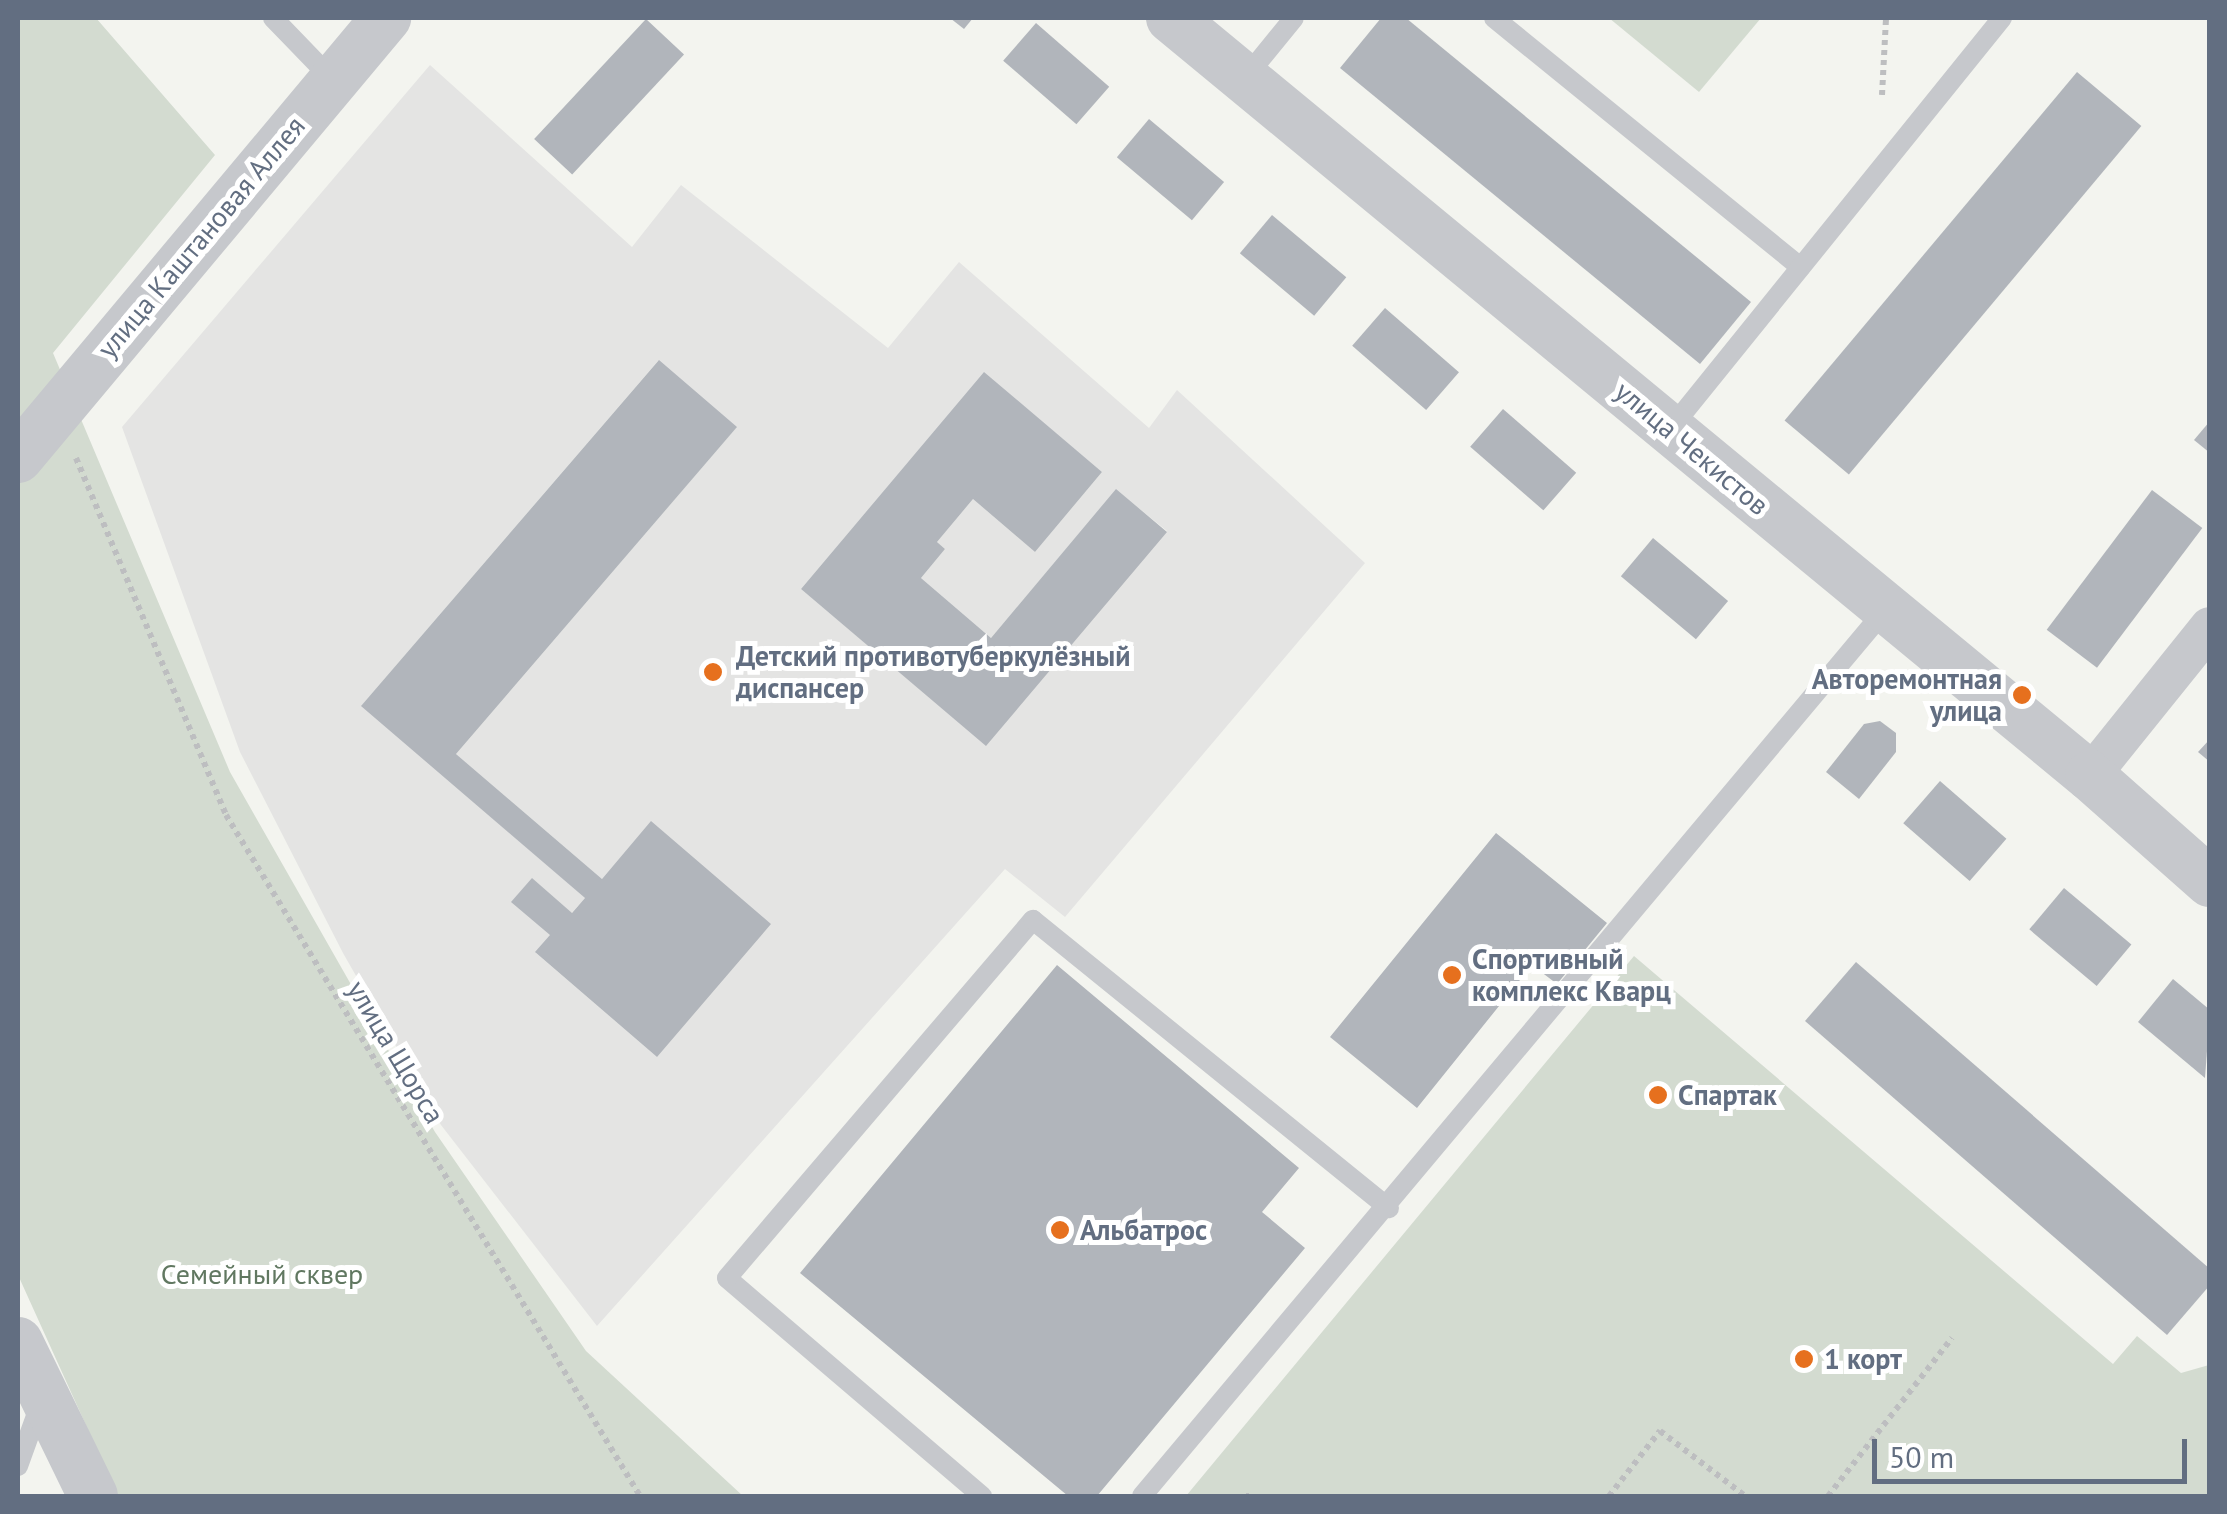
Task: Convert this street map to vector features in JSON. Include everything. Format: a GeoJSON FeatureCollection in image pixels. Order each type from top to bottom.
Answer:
{"type":"FeatureCollection","features":[{"type":"Feature","properties":{"kind":"street","name":"улица Каштановая Аллея"},"geometry":{"type":"LineString","coordinates":[[18,458],[386,18]]}},
{"type":"Feature","properties":{"kind":"street","name":"улица Чекистов"},"geometry":{"type":"LineString","coordinates":[[1171,18],[2090,776],[2210,882]]}},
{"type":"Feature","properties":{"kind":"street"},"geometry":{"type":"LineString","coordinates":[[2090,776],[2210,627]]}},
{"type":"Feature","properties":{"kind":"street"},"geometry":{"type":"LineString","coordinates":[[18,1342],[93,1496]]}},
{"type":"Feature","properties":{"kind":"lane"},"geometry":{"type":"LineString","coordinates":[[273,18],[332,79]]}},
{"type":"Feature","properties":{"kind":"lane"},"geometry":{"type":"LineString","coordinates":[[1245,79],[1294,18]]}},
{"type":"Feature","properties":{"kind":"lane"},"geometry":{"type":"LineString","coordinates":[[1494,18],[1800,267]]}},
{"type":"Feature","properties":{"kind":"lane"},"geometry":{"type":"LineString","coordinates":[[1670,429],[2002,18]]}},
{"type":"Feature","properties":{"kind":"lane"},"geometry":{"type":"LineString","coordinates":[[1142,1496],[1388,1208],[1886,609]]}},
{"type":"Feature","properties":{"kind":"lane"},"geometry":{"type":"LineString","coordinates":[[982,1496],[726,1278],[1033,920],[1388,1208]]}},
{"type":"Feature","properties":{"kind":"lane"},"geometry":{"type":"LineString","coordinates":[[18,1466],[42,1398]]}},
{"type":"Feature","properties":{"kind":"path"},"geometry":{"type":"LineString","coordinates":[[1882,95],[1886,18]]}},
{"type":"Feature","properties":{"kind":"path","name":"улица Щорса"},"geometry":{"type":"LineString","coordinates":[[76,456],[226,814],[640,1496]]}},
{"type":"Feature","properties":{"kind":"path"},"geometry":{"type":"LineString","coordinates":[[1828,1496],[1952,1338]]}},
{"type":"Feature","properties":{"kind":"path"},"geometry":{"type":"LineString","coordinates":[[1610,1496],[1660,1431],[1745,1496]]}},
{"type":"Feature","properties":{"kind":"shaded area","name":"Детский противотуберкулёзный диспансер"},"geometry":{"type":"Polygon","coordinates":[[[430,65],[632,247],[681,185],[888,348],[959,262],[1149,428],[1177,390],[1365,563],[1065,917],[1005,869],[597,1326],[441,1125],[343,953],[240,752],[122,427],[430,65]],[[658,361],[362,705],[585,898],[536,953],[657,1057],[651,822],[602,879],[456,754],[736,428],[658,361]],[[984,373],[801,589],[986,745],[1167,531],[1116,490],[991,638],[921,578],[945,549],[937,542],[973,499],[1035,552],[1102,472],[984,373]]]}},
{"type":"Feature","properties":{"kind":"green space","name":"Семейный сквер"},"geometry":{"type":"Polygon","coordinates":[[[18,18],[96,18],[215,155],[53,353],[230,772],[435,1132],[586,1351],[743,1496],[118,1496],[18,1275],[18,18]]]}},
{"type":"Feature","properties":{"kind":"green space"},"geometry":{"type":"Polygon","coordinates":[[[1609,18],[1761,18],[1699,92],[1609,18]]]}},
{"type":"Feature","properties":{"kind":"green space","name":"Спартак"},"geometry":{"type":"Polygon","coordinates":[[[1634,956],[2113,1364],[2137,1336],[2181,1373],[2209,1365],[2209,1496],[1186,1496],[1634,956]]]}},
{"type":"Feature","properties":{"kind":"building"},"geometry":{"type":"Polygon","coordinates":[[[950,18],[973,18],[964,29],[950,18]]]}},
{"type":"Feature","properties":{"kind":"building"},"geometry":{"type":"Polygon","coordinates":[[[1381,18],[1406,18],[1751,302],[1700,364],[1340,68],[1381,18]]]}},
{"type":"Feature","properties":{"kind":"building"},"geometry":{"type":"Polygon","coordinates":[[[646,19],[684,54],[572,174],[534,139],[646,19]]]}},
{"type":"Feature","properties":{"kind":"building"},"geometry":{"type":"Polygon","coordinates":[[[1036,23],[1109,87],[1076,124],[1003,61],[1036,23]]]}},
{"type":"Feature","properties":{"kind":"building"},"geometry":{"type":"Polygon","coordinates":[[[2077,72],[2141,126],[1849,475],[1785,421],[2077,72]]]}},
{"type":"Feature","properties":{"kind":"building"},"geometry":{"type":"Polygon","coordinates":[[[1149,119],[1224,182],[1192,220],[1117,157],[1149,119]]]}},
{"type":"Feature","properties":{"kind":"building"},"geometry":{"type":"Polygon","coordinates":[[[1272,215],[1346,277],[1314,316],[1240,253],[1272,215]]]}},
{"type":"Feature","properties":{"kind":"building"},"geometry":{"type":"Polygon","coordinates":[[[1385,308],[1459,372],[1426,410],[1352,346],[1385,308]]]}},
{"type":"Feature","properties":{"kind":"building"},"geometry":{"type":"Polygon","coordinates":[[[659,360],[737,427],[456,754],[602,879],[651,821],[771,924],[657,1057],[535,952],[550,935],[511,902],[532,878],[572,913],[585,898],[361,706],[659,360]]]}},
{"type":"Feature","properties":{"kind":"building"},"geometry":{"type":"Polygon","coordinates":[[[984,372],[1102,472],[1035,552],[973,499],[937,542],[945,549],[921,578],[991,638],[1116,489],[1167,532],[986,746],[801,589],[984,372]]]}},
{"type":"Feature","properties":{"kind":"building"},"geometry":{"type":"Polygon","coordinates":[[[1503,409],[1576,473],[1543,510],[1470,447],[1503,409]]]}},
{"type":"Feature","properties":{"kind":"building"},"geometry":{"type":"Polygon","coordinates":[[[2210,421],[2210,453],[2194,440],[2210,421]]]}},
{"type":"Feature","properties":{"kind":"building"},"geometry":{"type":"Polygon","coordinates":[[[2152,490],[2202,528],[2097,668],[2047,630],[2152,490]]]}},
{"type":"Feature","properties":{"kind":"building"},"geometry":{"type":"Polygon","coordinates":[[[1653,538],[1728,601],[1696,639],[1621,576],[1653,538]]]}},
{"type":"Feature","properties":{"kind":"building"},"geometry":{"type":"Polygon","coordinates":[[[1880,721],[1896,733],[1896,752],[1859,799],[1826,772],[1864,724],[1880,721]]]}},
{"type":"Feature","properties":{"kind":"building"},"geometry":{"type":"Polygon","coordinates":[[[2210,739],[2210,762],[2198,752],[2210,739]]]}},
{"type":"Feature","properties":{"kind":"building"},"geometry":{"type":"Polygon","coordinates":[[[1940,781],[2006,839],[1970,881],[1903,823],[1940,781]]]}},
{"type":"Feature","properties":{"kind":"building","name":"Спортивный комплекс Кварц"},"geometry":{"type":"Polygon","coordinates":[[[1496,833],[1607,923],[1557,984],[1532,965],[1417,1108],[1330,1037],[1496,833]]]}},
{"type":"Feature","properties":{"kind":"building"},"geometry":{"type":"Polygon","coordinates":[[[2064,888],[2131,945],[2097,986],[2029,929],[2064,888]]]}},
{"type":"Feature","properties":{"kind":"building"},"geometry":{"type":"Polygon","coordinates":[[[1856,962],[2210,1269],[2210,1285],[2167,1335],[1805,1021],[1856,962]]]}},
{"type":"Feature","properties":{"kind":"building","name":"Альбатрос"},"geometry":{"type":"Polygon","coordinates":[[[1057,965],[1299,1168],[1262,1212],[1305,1248],[1097,1496],[1068,1496],[800,1273],[1057,965]]]}},
{"type":"Feature","properties":{"kind":"building"},"geometry":{"type":"Polygon","coordinates":[[[2173,979],[2210,1010],[2205,1078],[2138,1022],[2173,979]]]}},
{"type":"Feature","properties":{"kind":"place","name":"Детский противотуберкулёзный диспансер"},"geometry":{"type":"Point","coordinates":[713,672]}},
{"type":"Feature","properties":{"kind":"place","name":"Авторемонтная улица"},"geometry":{"type":"Point","coordinates":[2022,695]}},
{"type":"Feature","properties":{"kind":"place","name":"Спортивный комплекс Кварц"},"geometry":{"type":"Point","coordinates":[1452,975]}},
{"type":"Feature","properties":{"kind":"place","name":"Спартак"},"geometry":{"type":"Point","coordinates":[1658,1095]}},
{"type":"Feature","properties":{"kind":"place","name":"Альбатрос"},"geometry":{"type":"Point","coordinates":[1060,1230]}},
{"type":"Feature","properties":{"kind":"place","name":"1 корт"},"geometry":{"type":"Point","coordinates":[1804,1359]}}]}
